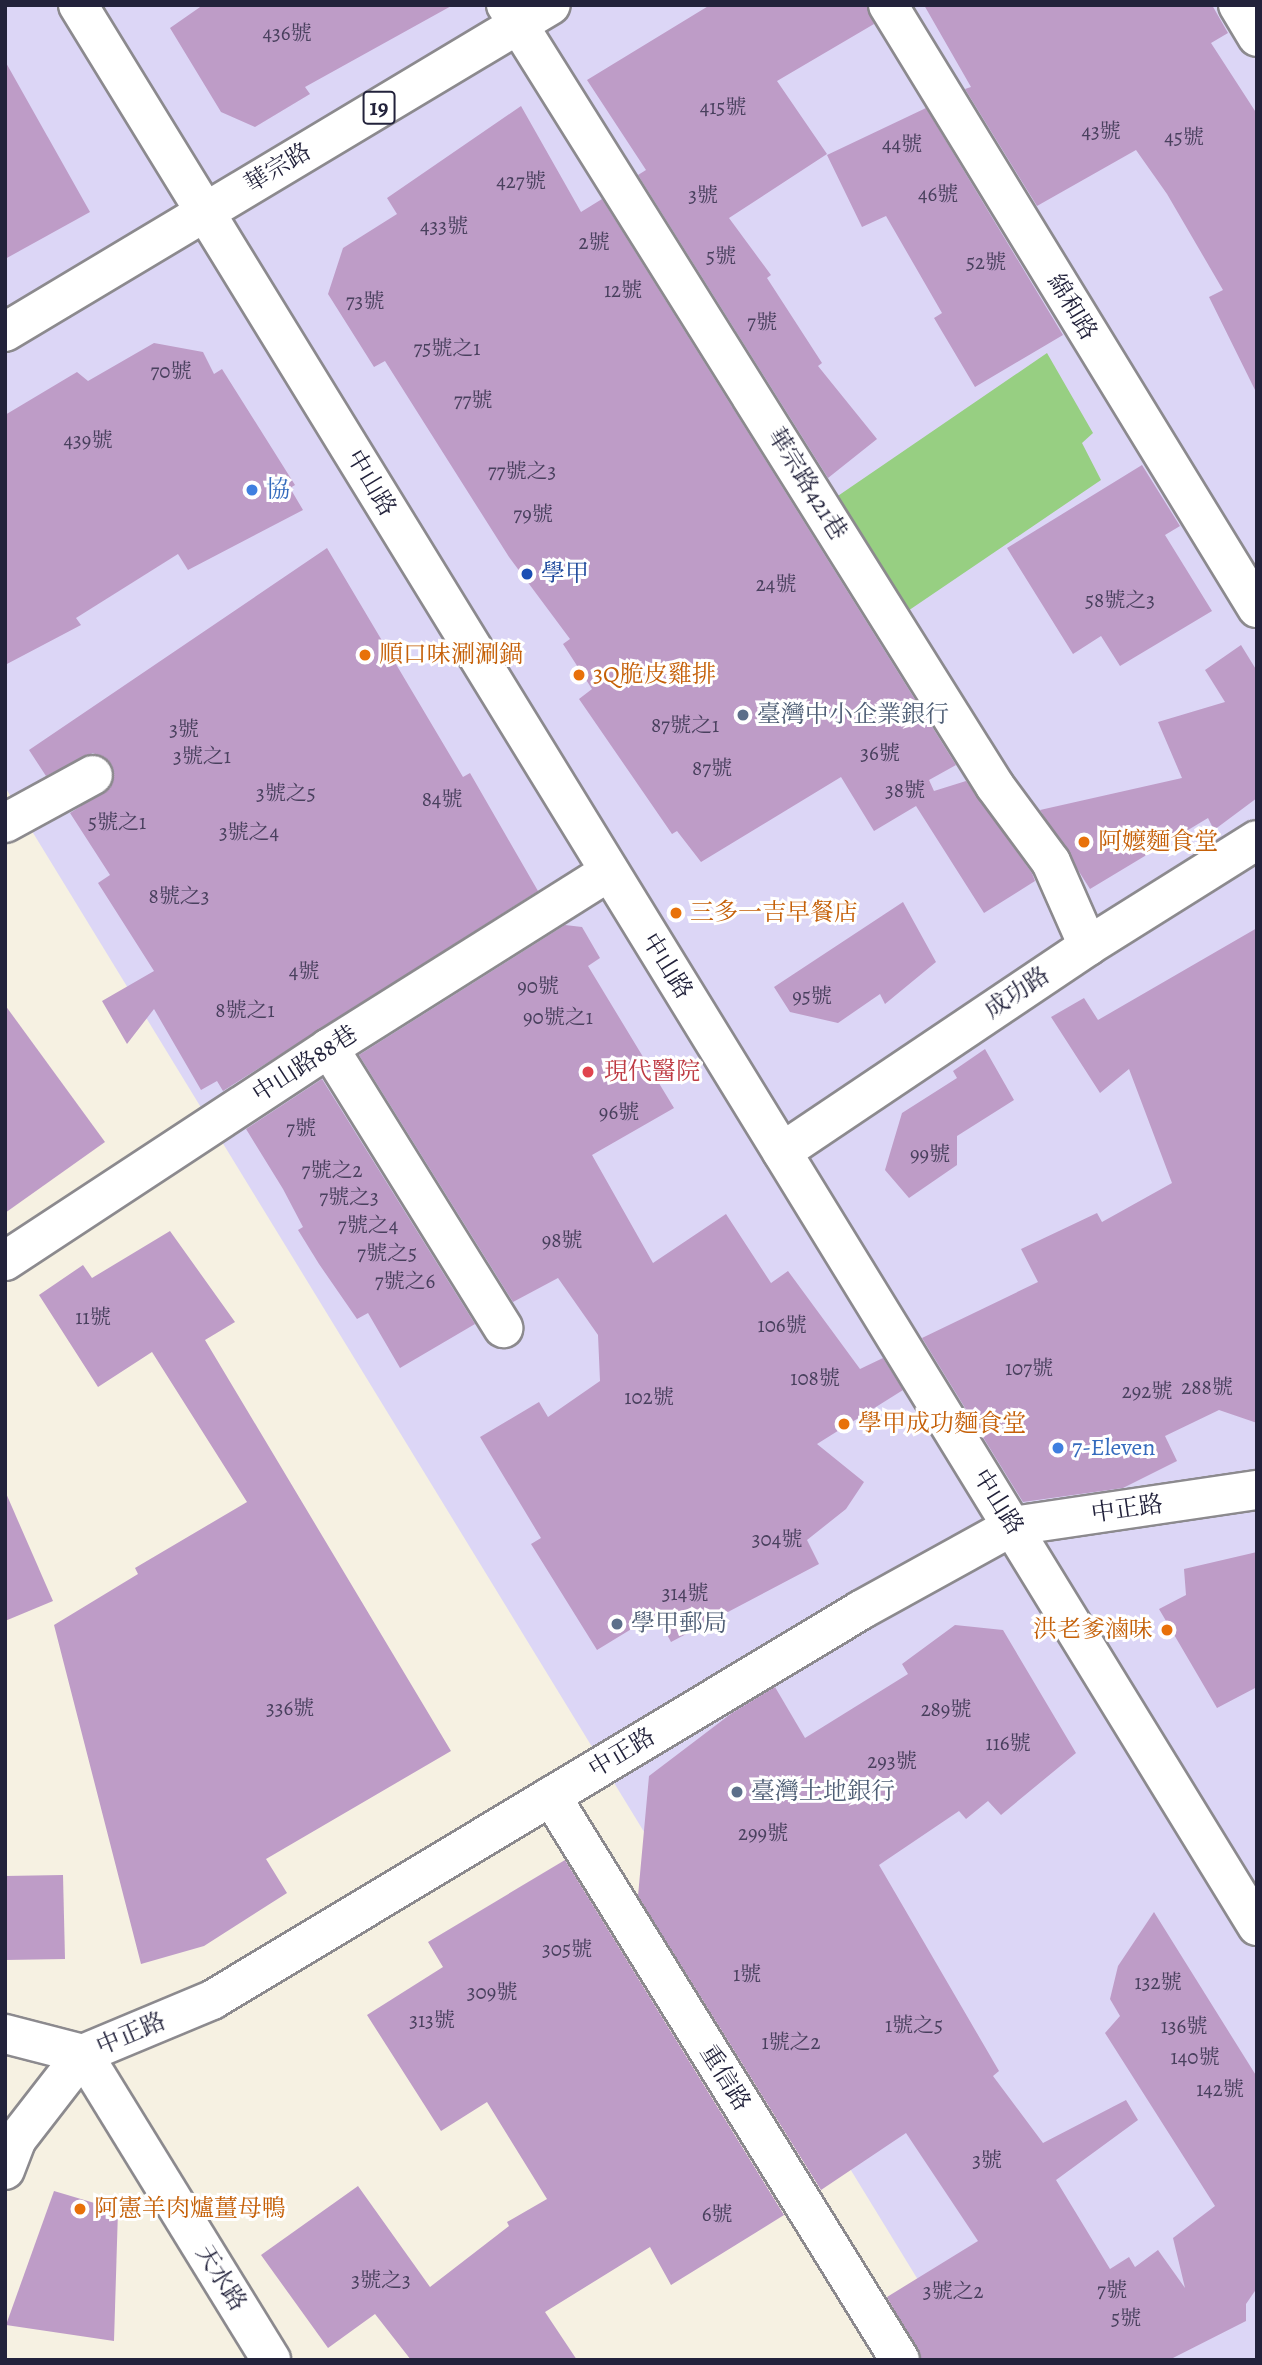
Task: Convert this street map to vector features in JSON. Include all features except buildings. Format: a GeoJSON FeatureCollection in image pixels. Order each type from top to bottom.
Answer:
{"type":"FeatureCollection","features":[{"type":"Feature","properties":{"kind":"main road","name":"中山路"},"geometry":{"type":"LineString","coordinates":[[78,5],[1257,1927]]}},
{"type":"Feature","properties":{"kind":"main road","name":"綿和路"},"geometry":{"type":"LineString","coordinates":[[888,5],[1257,608]]}},
{"type":"Feature","properties":{"kind":"main road"},"geometry":{"type":"LineString","coordinates":[[1238,5],[1257,37]]}},
{"type":"Feature","properties":{"kind":"main road","name":"華宗路"},"geometry":{"type":"LineString","coordinates":[[5,332],[206,212],[526,11]]}},
{"type":"Feature","properties":{"kind":"main road","name":"華宗路421巷"},"geometry":{"type":"LineString","coordinates":[[526,11],[995,786],[1051,862],[1088,946]]}},
{"type":"Feature","properties":{"kind":"main road"},"geometry":{"type":"LineString","coordinates":[[5,823],[93,775]]}},
{"type":"Feature","properties":{"kind":"main road","name":"成功路"},"geometry":{"type":"LineString","coordinates":[[782,1152],[1088,946],[1257,840]]}},
{"type":"Feature","properties":{"kind":"main road","name":"中山路88巷"},"geometry":{"type":"LineString","coordinates":[[5,1261],[329,1048],[609,872]]}},
{"type":"Feature","properties":{"kind":"main road"},"geometry":{"type":"LineString","coordinates":[[329,1048],[503,1328]]}},
{"type":"Feature","properties":{"kind":"main road","name":"中正路"},"geometry":{"type":"LineString","coordinates":[[5,2034],[83,2054],[212,2000],[861,1610],[1013,1526],[1257,1490]]}},
{"type":"Feature","properties":{"kind":"main road","name":"重信路"},"geometry":{"type":"LineString","coordinates":[[551,1796],[900,2360]]}},
{"type":"Feature","properties":{"kind":"main road"},"geometry":{"type":"LineString","coordinates":[[5,2170],[16,2139],[83,2054]]}},
{"type":"Feature","properties":{"kind":"main road","name":"天水路"},"geometry":{"type":"LineString","coordinates":[[83,2054],[271,2360]]}},
{"type":"Feature","properties":{"kind":"shaded area"},"geometry":{"type":"Polygon","coordinates":[[[5,5],[1257,5],[1257,2360],[967,2360],[5,787],[5,5]]]}},
{"type":"Feature","properties":{"kind":"green space"},"geometry":{"type":"Polygon","coordinates":[[[1047,353],[1093,433],[1082,443],[1101,480],[899,617],[829,502],[1047,353]]]}},
{"type":"Feature","properties":{"kind":"place","name":"協"},"geometry":{"type":"Point","coordinates":[252,490]}},
{"type":"Feature","properties":{"kind":"place","name":"學甲"},"geometry":{"type":"Point","coordinates":[527,574]}},
{"type":"Feature","properties":{"kind":"place","name":"順口味涮涮鍋"},"geometry":{"type":"Point","coordinates":[365,655]}},
{"type":"Feature","properties":{"kind":"place","name":"3Q脆皮雞排"},"geometry":{"type":"Point","coordinates":[579,675]}},
{"type":"Feature","properties":{"kind":"place","name":"臺灣中小企業銀行"},"geometry":{"type":"Point","coordinates":[743,715]}},
{"type":"Feature","properties":{"kind":"place","name":"阿嬤麵食堂"},"geometry":{"type":"Point","coordinates":[1084,842]}},
{"type":"Feature","properties":{"kind":"place","name":"三多一吉早餐店"},"geometry":{"type":"Point","coordinates":[676,913]}},
{"type":"Feature","properties":{"kind":"place","name":"現代醫院"},"geometry":{"type":"Point","coordinates":[588,1072]}},
{"type":"Feature","properties":{"kind":"place","name":"學甲成功麵食堂"},"geometry":{"type":"Point","coordinates":[844,1424]}},
{"type":"Feature","properties":{"kind":"place","name":"7-Eleven"},"geometry":{"type":"Point","coordinates":[1058,1448]}},
{"type":"Feature","properties":{"kind":"place","name":"學甲郵局"},"geometry":{"type":"Point","coordinates":[617,1624]}},
{"type":"Feature","properties":{"kind":"place","name":"洪老爹滷味"},"geometry":{"type":"Point","coordinates":[1167,1630]}},
{"type":"Feature","properties":{"kind":"place","name":"臺灣土地銀行"},"geometry":{"type":"Point","coordinates":[737,1792]}},
{"type":"Feature","properties":{"kind":"place","name":"阿憲羊肉爐薑母鴨"},"geometry":{"type":"Point","coordinates":[80,2209]}}]}
